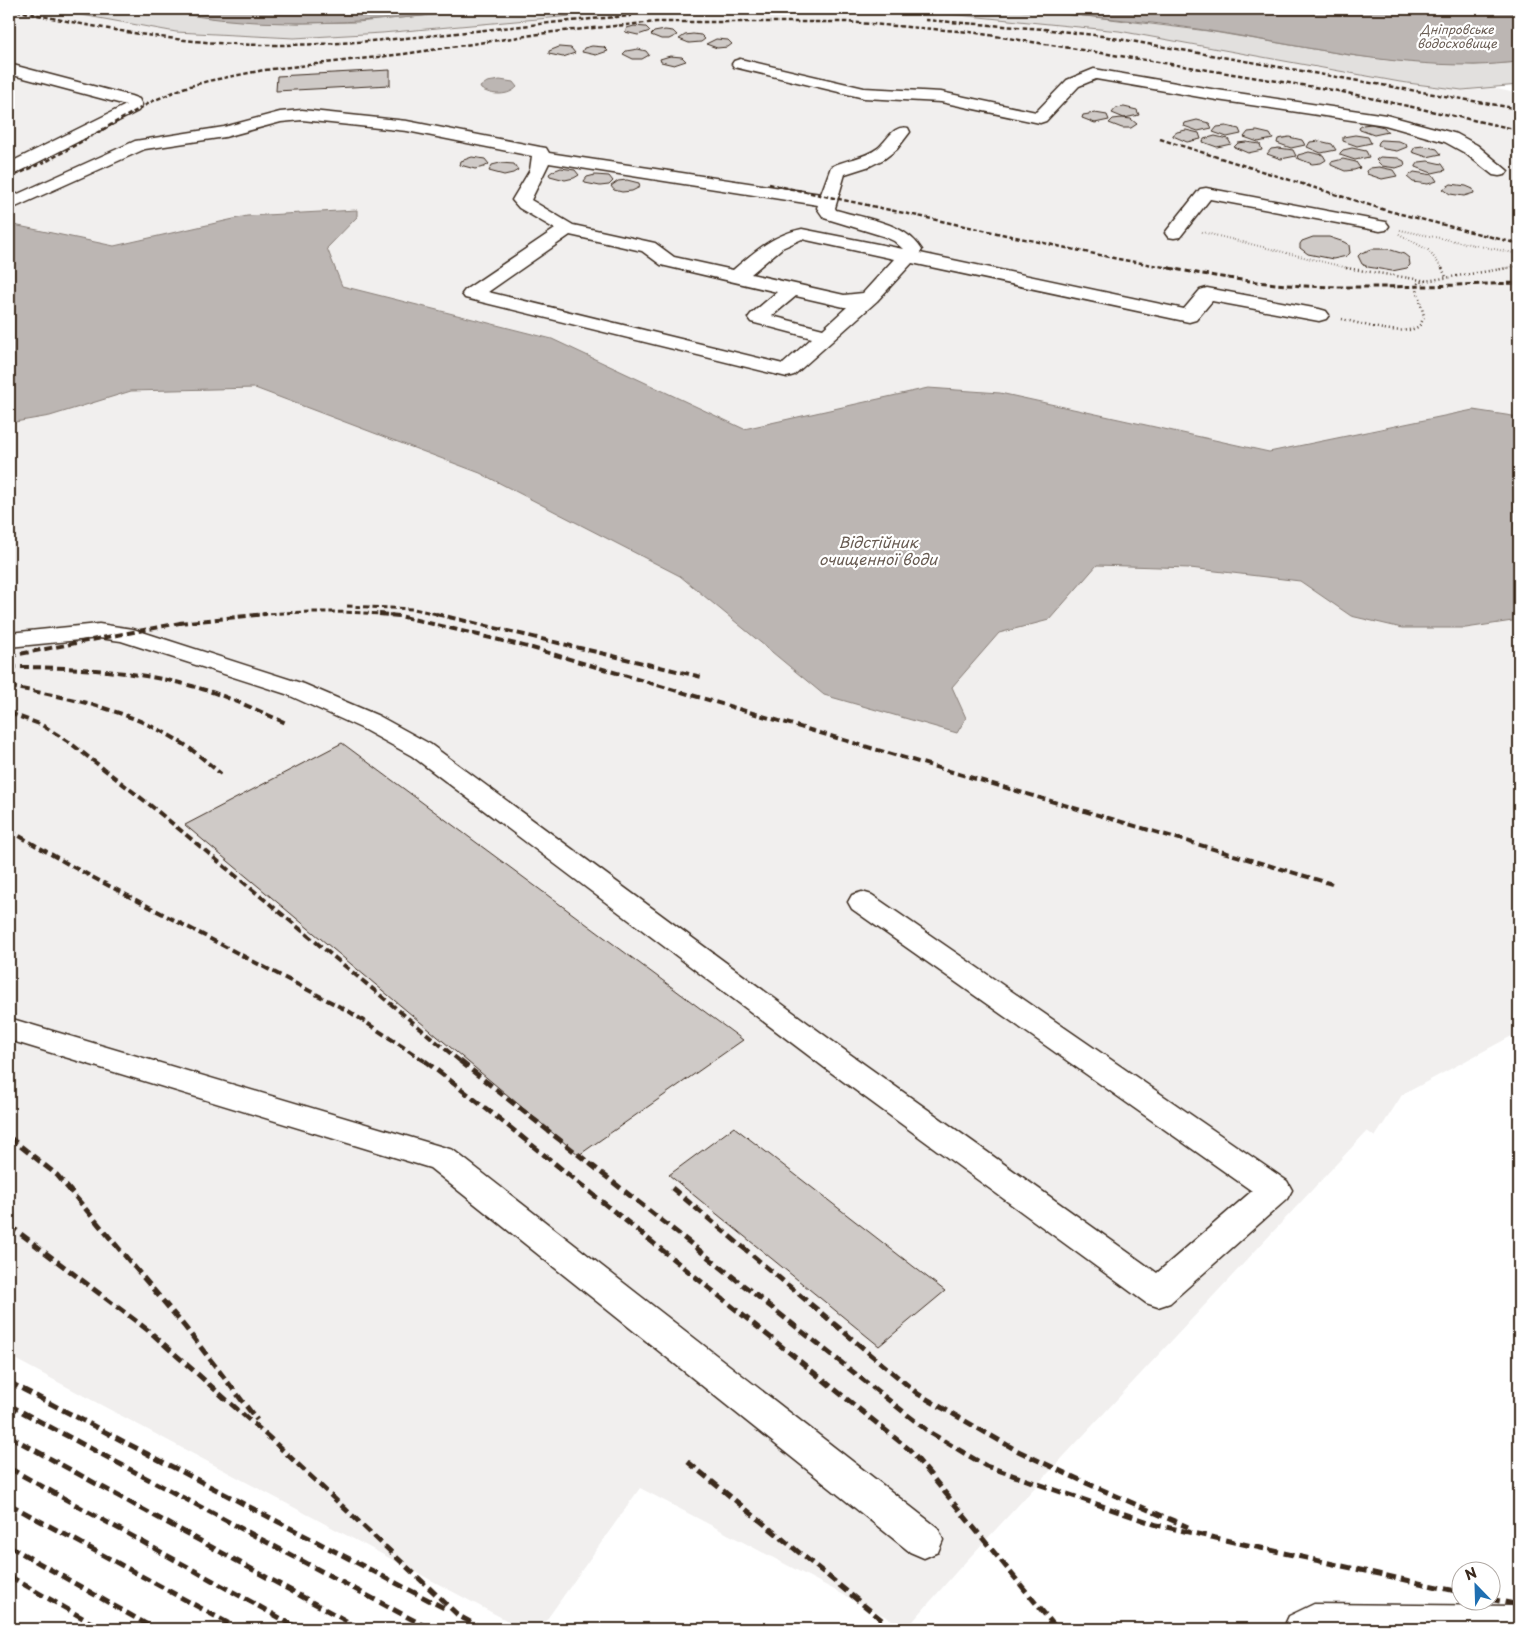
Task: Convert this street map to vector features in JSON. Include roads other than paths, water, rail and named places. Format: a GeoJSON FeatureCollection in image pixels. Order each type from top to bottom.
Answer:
{"type":"FeatureCollection","features":[{"type":"Feature","properties":{"kind":"lane"},"geometry":{"type":"LineString","coordinates":[[740,64],[864,93],[941,97],[1040,118],[1073,83],[1094,74],[1217,95],[1386,120],[1451,138],[1471,149],[1499,171]]}},
{"type":"Feature","properties":{"kind":"lane"},"geometry":{"type":"LineString","coordinates":[[9,69],[126,99],[133,102],[134,105],[109,121],[9,170]]}},
{"type":"Feature","properties":{"kind":"lane"},"geometry":{"type":"LineString","coordinates":[[9,205],[141,145],[225,132],[280,117],[302,115],[407,126],[540,152],[542,157],[539,168],[520,200],[567,229],[648,247],[668,260],[844,301],[870,298]]}},
{"type":"Feature","properties":{"kind":"lane"},"geometry":{"type":"LineString","coordinates":[[567,229],[472,294],[787,371],[870,298],[912,250],[912,246],[905,240],[885,230],[830,214],[826,208],[837,170],[867,162],[883,153],[895,142],[902,132]]}},
{"type":"Feature","properties":{"kind":"lane"},"geometry":{"type":"LineString","coordinates":[[542,157],[829,201]]}},
{"type":"Feature","properties":{"kind":"lane"},"geometry":{"type":"LineString","coordinates":[[1177,230],[1206,193],[1380,226]]}},
{"type":"Feature","properties":{"kind":"lane"},"geometry":{"type":"LineString","coordinates":[[737,276],[782,240],[792,235],[802,234],[1189,316],[1206,294],[1319,314]]}},
{"type":"Feature","properties":{"kind":"lane"},"geometry":{"type":"LineString","coordinates":[[792,289],[758,318],[828,336]]}},
{"type":"Feature","properties":{"kind":"lane"},"geometry":{"type":"LineString","coordinates":[[9,640],[99,631],[124,634],[295,689],[370,722],[421,750],[836,1060],[1158,1293],[1275,1190],[862,902]]}},
{"type":"Feature","properties":{"kind":"lane"},"geometry":{"type":"LineString","coordinates":[[9,1029],[441,1159],[924,1540]]}},
{"type":"Feature","properties":{"kind":"lane"},"geometry":{"type":"LineString","coordinates":[[1303,1629],[1314,1623],[1519,1625]]}},
{"type":"Feature","properties":{"kind":"water"},"geometry":{"type":"Polygon","coordinates":[[[158,9],[494,9],[368,20],[283,23],[199,17],[158,9]]]}},
{"type":"Feature","properties":{"kind":"water","name":"Дніпровське водосховище"},"geometry":{"type":"Polygon","coordinates":[[[1003,9],[1519,9],[1519,62],[1474,65],[1408,62],[1342,54],[1184,27],[1003,9]]]}},
{"type":"Feature","properties":{"kind":"water"},"geometry":{"type":"Polygon","coordinates":[[[500,80],[513,82],[517,87],[510,92],[500,94],[490,93],[480,87],[487,82],[500,80]]]}},
{"type":"Feature","properties":{"kind":"water","name":"Відстійник очищенної води"},"geometry":{"type":"Polygon","coordinates":[[[357,210],[357,217],[327,248],[342,286],[552,339],[744,429],[928,388],[1000,393],[1269,452],[1473,410],[1519,417],[1519,620],[1466,628],[1402,628],[1351,616],[1300,581],[1190,568],[1097,565],[1049,620],[999,633],[952,687],[966,718],[957,733],[824,695],[680,576],[480,473],[255,388],[131,391],[50,416],[9,423],[9,224],[114,246],[247,216],[357,210]]]}},
{"type":"Feature","properties":{"kind":"railway"},"geometry":{"type":"LineString","coordinates":[[10,9],[75,23],[173,39],[272,45],[362,42],[631,16]]}},
{"type":"Feature","properties":{"kind":"railway"},"geometry":{"type":"LineString","coordinates":[[756,13],[796,14]]}},
{"type":"Feature","properties":{"kind":"railway"},"geometry":{"type":"LineString","coordinates":[[925,20],[1043,29],[1102,36],[1519,109]]}},
{"type":"Feature","properties":{"kind":"railway"},"geometry":{"type":"LineString","coordinates":[[9,178],[49,160],[153,101],[183,88],[208,81],[264,70],[404,54],[553,32],[656,22],[846,22],[970,32],[1333,90],[1519,130]]}},
{"type":"Feature","properties":{"kind":"railway"},"geometry":{"type":"LineString","coordinates":[[1160,139],[1385,210],[1519,244]]}},
{"type":"Feature","properties":{"kind":"railway"},"geometry":{"type":"LineString","coordinates":[[769,184],[1118,259],[1176,269]]}},
{"type":"Feature","properties":{"kind":"railway"},"geometry":{"type":"LineString","coordinates":[[1169,268],[1254,282],[1305,286],[1385,287],[1519,283]]}},
{"type":"Feature","properties":{"kind":"railway"},"geometry":{"type":"LineString","coordinates":[[347,606],[414,609],[441,615]]}},
{"type":"Feature","properties":{"kind":"railway"},"geometry":{"type":"LineString","coordinates":[[260,615],[323,612],[384,614]]}},
{"type":"Feature","properties":{"kind":"railway"},"geometry":{"type":"LineString","coordinates":[[260,615],[266,614]]}},
{"type":"Feature","properties":{"kind":"railway"},"geometry":{"type":"LineString","coordinates":[[379,614],[384,614]]}},
{"type":"Feature","properties":{"kind":"railway"},"geometry":{"type":"LineString","coordinates":[[384,614],[393,615]]}},
{"type":"Feature","properties":{"kind":"railway"},"geometry":{"type":"LineString","coordinates":[[384,614],[400,616],[532,648],[1332,884]]}},
{"type":"Feature","properties":{"kind":"railway"},"geometry":{"type":"LineString","coordinates":[[436,614],[702,677]]}},
{"type":"Feature","properties":{"kind":"railway"},"geometry":{"type":"LineString","coordinates":[[253,615],[260,615]]}},
{"type":"Feature","properties":{"kind":"railway"},"geometry":{"type":"LineString","coordinates":[[181,623],[260,615]]}},
{"type":"Feature","properties":{"kind":"railway"},"geometry":{"type":"LineString","coordinates":[[181,623],[185,622]]}},
{"type":"Feature","properties":{"kind":"railway"},"geometry":{"type":"LineString","coordinates":[[9,656],[181,623]]}},
{"type":"Feature","properties":{"kind":"railway"},"geometry":{"type":"LineString","coordinates":[[9,667],[101,670],[147,676],[192,686],[217,694],[288,724]]}},
{"type":"Feature","properties":{"kind":"railway"},"geometry":{"type":"LineString","coordinates":[[9,687],[76,700],[120,713],[182,743],[221,774]]}},
{"type":"Feature","properties":{"kind":"railway"},"geometry":{"type":"LineString","coordinates":[[9,713],[42,725],[69,742],[150,805],[461,1062]]}},
{"type":"Feature","properties":{"kind":"railway"},"geometry":{"type":"LineString","coordinates":[[9,830],[75,868],[350,1012],[426,1062]]}},
{"type":"Feature","properties":{"kind":"railway"},"geometry":{"type":"LineString","coordinates":[[425,1061],[910,1450],[1057,1629]]}},
{"type":"Feature","properties":{"kind":"railway"},"geometry":{"type":"LineString","coordinates":[[460,1061],[929,1432],[986,1466],[1157,1525],[1450,1590]]}},
{"type":"Feature","properties":{"kind":"railway"},"geometry":{"type":"LineString","coordinates":[[9,1137],[57,1175],[185,1327],[257,1420]]}},
{"type":"Feature","properties":{"kind":"railway"},"geometry":{"type":"LineString","coordinates":[[672,1188],[918,1394],[1016,1450],[1188,1527]]}},
{"type":"Feature","properties":{"kind":"railway"},"geometry":{"type":"LineString","coordinates":[[9,1225],[149,1331],[273,1441],[459,1616],[483,1629]]}},
{"type":"Feature","properties":{"kind":"railway"},"geometry":{"type":"LineString","coordinates":[[9,1382],[446,1609]]}},
{"type":"Feature","properties":{"kind":"railway"},"geometry":{"type":"LineString","coordinates":[[9,1405],[430,1629]]}},
{"type":"Feature","properties":{"kind":"railway"},"geometry":{"type":"LineString","coordinates":[[9,1436],[361,1629]]}},
{"type":"Feature","properties":{"kind":"railway"},"geometry":{"type":"LineString","coordinates":[[688,1462],[893,1629]]}},
{"type":"Feature","properties":{"kind":"railway"},"geometry":{"type":"LineString","coordinates":[[9,1468],[300,1629]]}},
{"type":"Feature","properties":{"kind":"railway"},"geometry":{"type":"LineString","coordinates":[[9,1504],[239,1629]]}},
{"type":"Feature","properties":{"kind":"railway"},"geometry":{"type":"LineString","coordinates":[[9,1546],[155,1629]]}},
{"type":"Feature","properties":{"kind":"railway"},"geometry":{"type":"LineString","coordinates":[[9,1576],[102,1629]]}},
{"type":"Feature","properties":{"kind":"railway"},"geometry":{"type":"LineString","coordinates":[[1500,1601],[1519,1605]]}},
{"type":"Feature","properties":{"kind":"railway"},"geometry":{"type":"LineString","coordinates":[[9,1624],[18,1629]]}}]}
